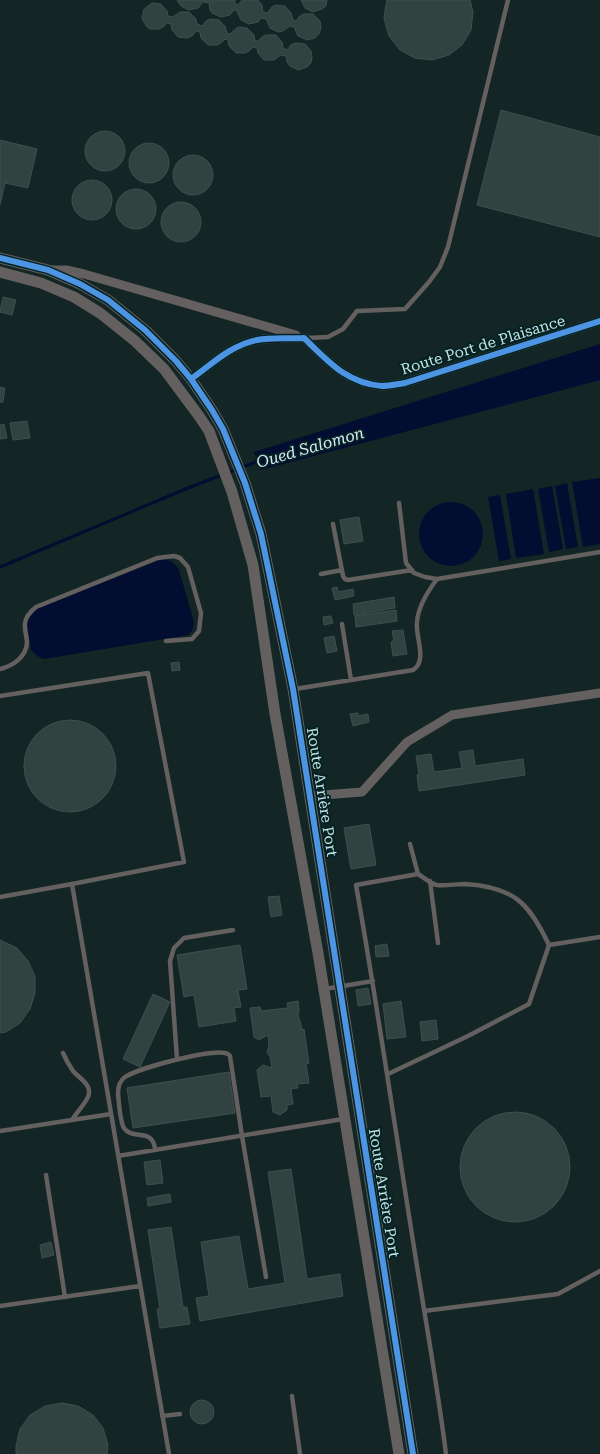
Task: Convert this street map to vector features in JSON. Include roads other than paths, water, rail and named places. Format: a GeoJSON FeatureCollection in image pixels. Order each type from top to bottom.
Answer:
{"type":"FeatureCollection","features":[{"type":"Feature","properties":{"kind":"street","name":"Route Arrière Port"},"geometry":{"type":"LineString","coordinates":[[0,258],[48,270],[80,284],[108,300],[145,330],[191,379],[223,429],[245,483],[261,534],[293,689],[412,1454]]}},
{"type":"Feature","properties":{"kind":"street"},"geometry":{"type":"LineString","coordinates":[[48,270],[66,270],[84,274],[304,338]]}},
{"type":"Feature","properties":{"kind":"street","name":"Route Arrière Port"},"geometry":{"type":"LineString","coordinates":[[0,272],[41,283],[74,298],[100,313],[135,341],[164,369],[209,431],[232,492],[253,565],[275,714],[323,989],[399,1454]]}},
{"type":"Feature","properties":{"kind":"street","name":"Route Port de Plaisance"},"geometry":{"type":"LineString","coordinates":[[304,338],[348,376],[364,383],[384,386],[405,383],[600,321]]}},
{"type":"Feature","properties":{"kind":"street"},"geometry":{"type":"LineString","coordinates":[[191,379],[237,346],[258,340],[304,338]]}},
{"type":"Feature","properties":{"kind":"street"},"geometry":{"type":"LineString","coordinates":[[310,796],[362,792],[407,742],[452,715],[600,693]]}},
{"type":"Feature","properties":{"kind":"lane"},"geometry":{"type":"LineString","coordinates":[[304,338],[328,337],[344,329],[357,311],[405,309],[440,267],[448,246],[508,0]]}},
{"type":"Feature","properties":{"kind":"lane"},"geometry":{"type":"LineString","coordinates":[[399,503],[406,563],[403,572]]}},
{"type":"Feature","properties":{"kind":"lane"},"geometry":{"type":"LineString","coordinates":[[333,524],[345,579],[412,570]]}},
{"type":"Feature","properties":{"kind":"lane"},"geometry":{"type":"LineString","coordinates":[[406,563],[414,573],[425,578],[437,579],[600,552]]}},
{"type":"Feature","properties":{"kind":"lane"},"geometry":{"type":"LineString","coordinates":[[0,669],[17,662],[24,653],[27,642],[25,624],[30,612],[36,607],[157,558],[174,556],[180,558],[188,567],[201,613],[199,631],[192,639],[166,641]]}},
{"type":"Feature","properties":{"kind":"lane"},"geometry":{"type":"LineString","coordinates":[[321,574],[342,570]]}},
{"type":"Feature","properties":{"kind":"lane"},"geometry":{"type":"LineString","coordinates":[[293,689],[413,670],[418,667],[420,655],[417,622],[427,593],[437,579]]}},
{"type":"Feature","properties":{"kind":"lane"},"geometry":{"type":"LineString","coordinates":[[342,624],[351,680]]}},
{"type":"Feature","properties":{"kind":"lane"},"geometry":{"type":"LineString","coordinates":[[0,696],[148,673],[184,862],[0,897]]}},
{"type":"Feature","properties":{"kind":"lane"},"geometry":{"type":"LineString","coordinates":[[410,844],[418,874]]}},
{"type":"Feature","properties":{"kind":"lane"},"geometry":{"type":"LineString","coordinates":[[388,1074],[468,1036],[529,1004],[548,946],[540,927],[526,906],[509,894],[492,887],[464,884],[436,885],[418,874],[356,885],[388,1074],[440,1404],[446,1454]]}},
{"type":"Feature","properties":{"kind":"lane"},"geometry":{"type":"LineString","coordinates":[[430,881],[438,942]]}},
{"type":"Feature","properties":{"kind":"lane"},"geometry":{"type":"LineString","coordinates":[[72,884],[169,1454]]}},
{"type":"Feature","properties":{"kind":"lane"},"geometry":{"type":"LineString","coordinates":[[177,1059],[170,961],[174,948],[184,938],[233,930]]}},
{"type":"Feature","properties":{"kind":"lane"},"geometry":{"type":"LineString","coordinates":[[548,946],[600,937]]}},
{"type":"Feature","properties":{"kind":"lane"},"geometry":{"type":"LineString","coordinates":[[323,989],[373,981]]}},
{"type":"Feature","properties":{"kind":"lane"},"geometry":{"type":"LineString","coordinates":[[155,1150],[152,1140],[148,1137],[128,1133],[123,1127],[118,1095],[119,1085],[124,1078],[136,1072],[177,1059],[221,1052],[228,1054],[230,1056],[266,1277]]}},
{"type":"Feature","properties":{"kind":"lane"},"geometry":{"type":"LineString","coordinates":[[63,1053],[68,1064],[87,1085],[89,1090],[88,1096],[72,1120]]}},
{"type":"Feature","properties":{"kind":"lane"},"geometry":{"type":"LineString","coordinates":[[0,1131],[111,1114]]}},
{"type":"Feature","properties":{"kind":"lane"},"geometry":{"type":"LineString","coordinates":[[118,1156],[344,1119]]}},
{"type":"Feature","properties":{"kind":"lane"},"geometry":{"type":"LineString","coordinates":[[46,1175],[65,1297]]}},
{"type":"Feature","properties":{"kind":"lane"},"geometry":{"type":"LineString","coordinates":[[48,1240],[55,1238]]}},
{"type":"Feature","properties":{"kind":"lane"},"geometry":{"type":"LineString","coordinates":[[424,1311],[558,1294],[600,1271]]}},
{"type":"Feature","properties":{"kind":"lane"},"geometry":{"type":"LineString","coordinates":[[0,1306],[140,1286]]}},
{"type":"Feature","properties":{"kind":"lane"},"geometry":{"type":"LineString","coordinates":[[292,1396],[300,1454]]}},
{"type":"Feature","properties":{"kind":"lane"},"geometry":{"type":"LineString","coordinates":[[162,1416],[180,1414]]}},
{"type":"Feature","properties":{"kind":"water"},"geometry":{"type":"Polygon","coordinates":[[[600,344],[600,380],[261,470],[254,452],[600,344]]]}},
{"type":"Feature","properties":{"kind":"water"},"geometry":{"type":"Polygon","coordinates":[[[600,478],[600,544],[583,547],[572,482],[600,478]]]}},
{"type":"Feature","properties":{"kind":"water"},"geometry":{"type":"Polygon","coordinates":[[[567,483],[578,547],[566,549],[555,486],[567,483]]]}},
{"type":"Feature","properties":{"kind":"water"},"geometry":{"type":"Polygon","coordinates":[[[552,486],[563,549],[549,552],[538,489],[552,486]]]}},
{"type":"Feature","properties":{"kind":"water"},"geometry":{"type":"Polygon","coordinates":[[[533,489],[544,554],[516,558],[506,494],[533,489]]]}},
{"type":"Feature","properties":{"kind":"water"},"geometry":{"type":"Polygon","coordinates":[[[500,495],[511,559],[499,561],[488,497],[500,495]]]}},
{"type":"Feature","properties":{"kind":"water"},"geometry":{"type":"Polygon","coordinates":[[[445,502],[457,502],[474,511],[481,522],[483,534],[481,546],[474,557],[457,566],[445,566],[433,561],[424,552],[419,540],[419,528],[424,516],[433,507],[445,502]]]}},
{"type":"Feature","properties":{"kind":"water"},"geometry":{"type":"Polygon","coordinates":[[[163,559],[172,562],[179,570],[194,622],[193,629],[188,635],[44,659],[37,656],[31,650],[27,621],[31,612],[163,559]]]}},
{"type":"Feature","properties":{"kind":"waterway","name":"Oued Salomon"},"geometry":{"type":"LineString","coordinates":[[0,567],[188,488],[261,460]]}}]}
